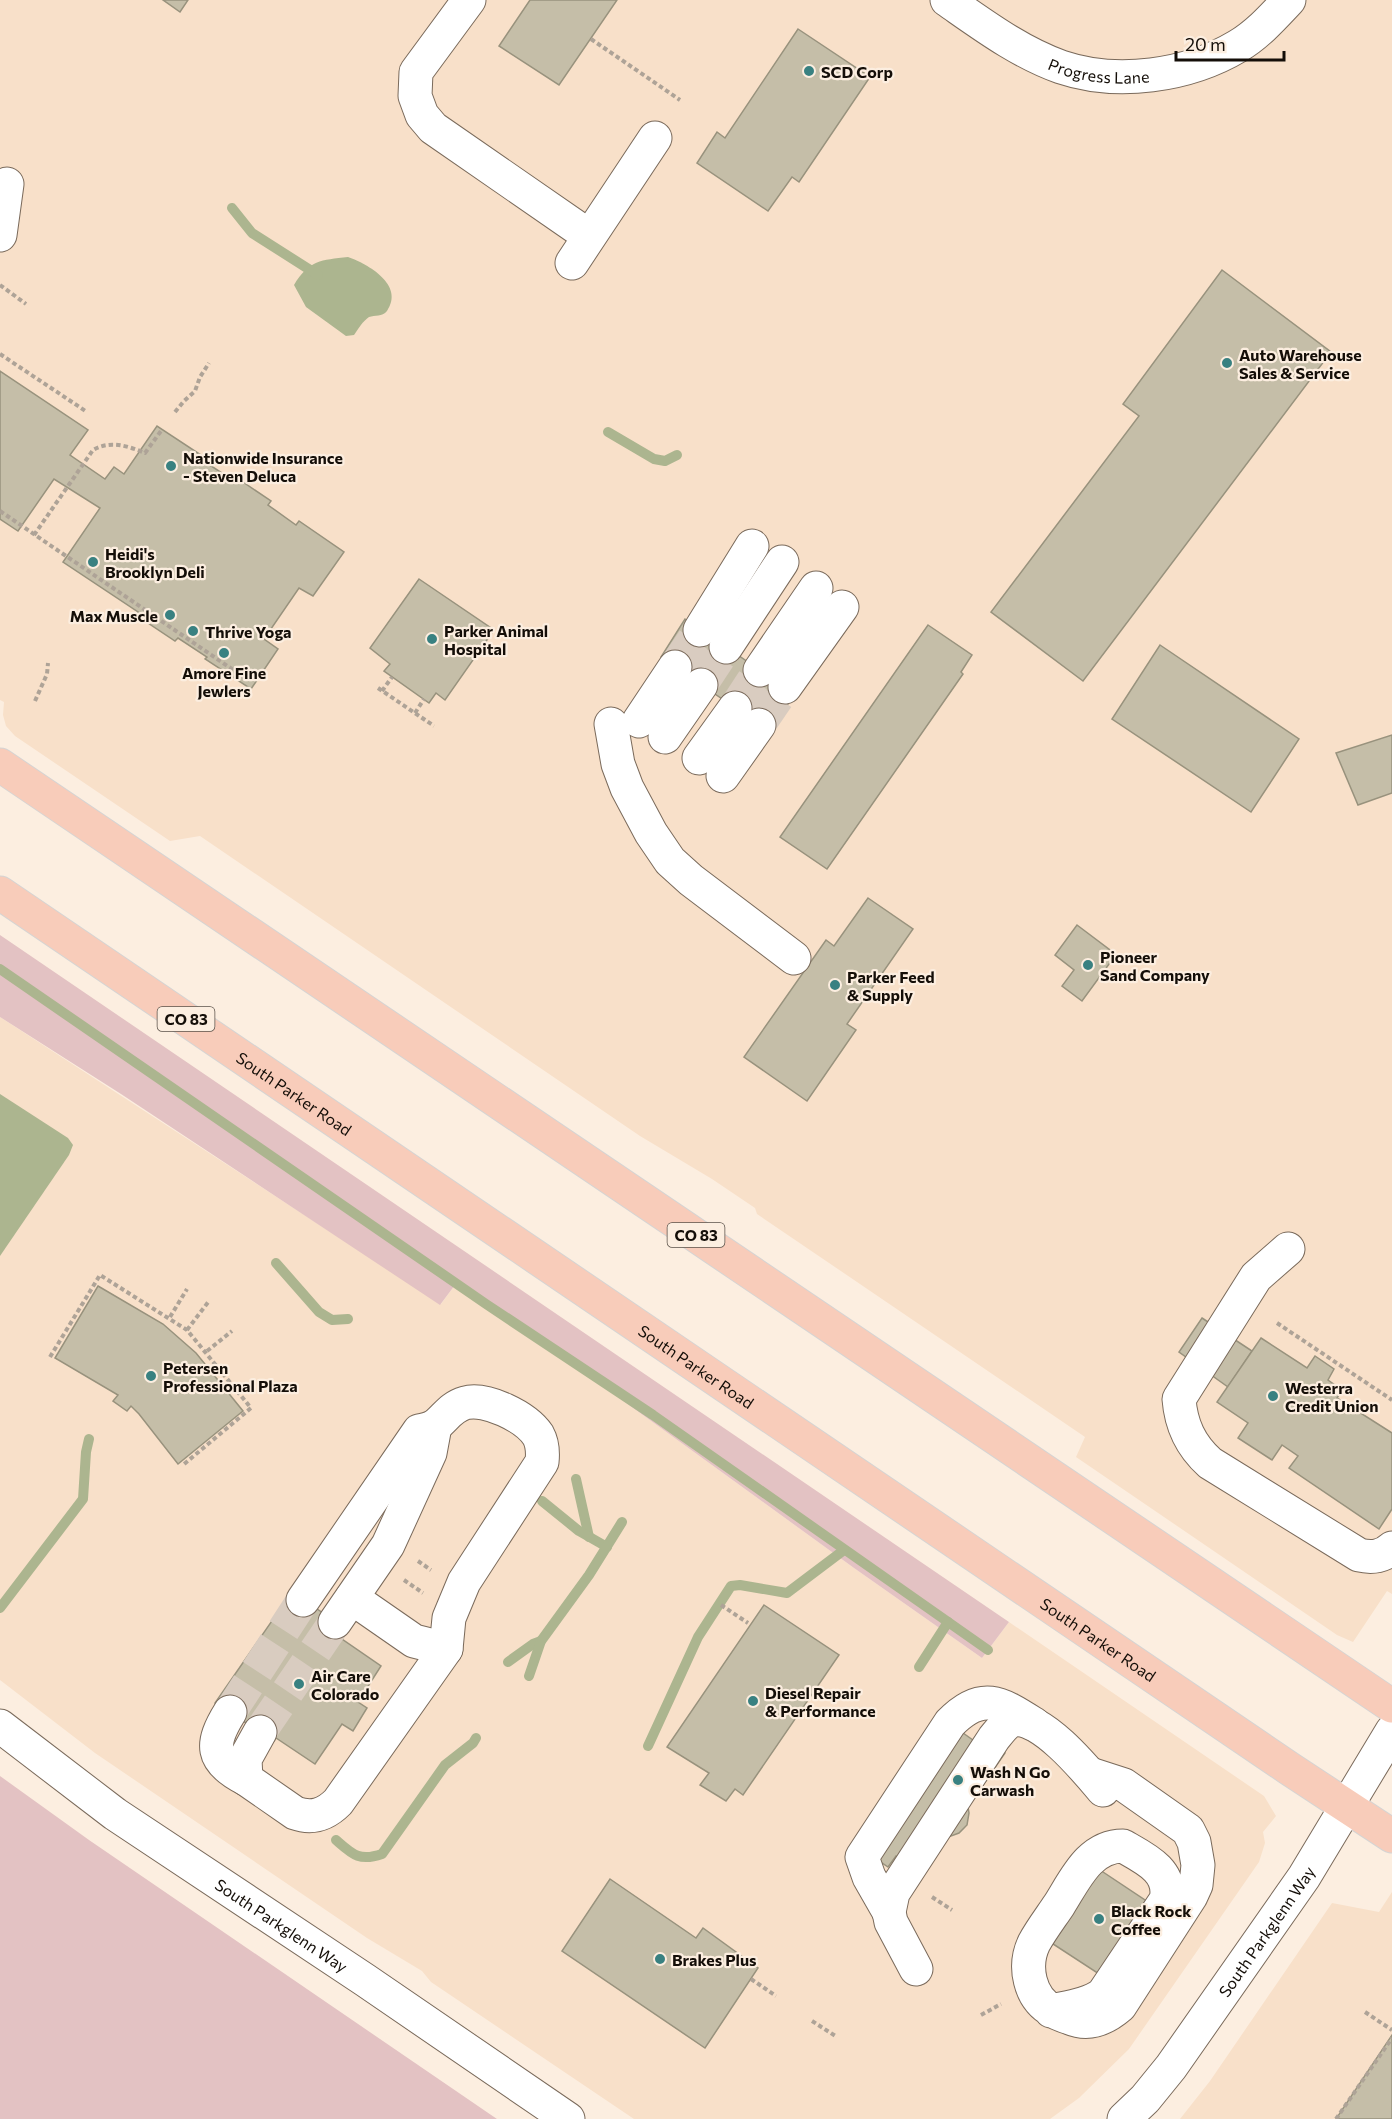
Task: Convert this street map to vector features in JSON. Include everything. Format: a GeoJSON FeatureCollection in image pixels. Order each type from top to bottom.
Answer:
{"type":"FeatureCollection","features":[{"type":"Feature","properties":{"kind":"highway","name":"CO 83"},"geometry":{"type":"LineString","coordinates":[[0,765],[1392,1706]]}},
{"type":"Feature","properties":{"kind":"highway","name":"South Parker Road"},"geometry":{"type":"LineString","coordinates":[[0,893],[1392,1836]]}},
{"type":"Feature","properties":{"kind":"street"},"geometry":{"type":"LineString","coordinates":[[469,0],[416,72],[415,96],[422,115],[433,128],[589,236]]}},
{"type":"Feature","properties":{"kind":"street","name":"Progress Lane"},"geometry":{"type":"LineString","coordinates":[[959,8],[992,32],[1063,68],[1086,73],[1127,76],[1178,70],[1221,56],[1261,29],[1289,0]]}},
{"type":"Feature","properties":{"kind":"street"},"geometry":{"type":"LineString","coordinates":[[572,263],[655,138]]}},
{"type":"Feature","properties":{"kind":"street"},"geometry":{"type":"LineString","coordinates":[[0,235],[7,184]]}},
{"type":"Feature","properties":{"kind":"street"},"geometry":{"type":"LineString","coordinates":[[753,546],[713,638],[782,562]]}},
{"type":"Feature","properties":{"kind":"street"},"geometry":{"type":"LineString","coordinates":[[773,679],[829,598]]}},
{"type":"Feature","properties":{"kind":"street"},"geometry":{"type":"LineString","coordinates":[[675,666],[618,764],[627,788],[651,833],[670,861],[691,880],[794,958]]}},
{"type":"Feature","properties":{"kind":"street"},"geometry":{"type":"LineString","coordinates":[[638,727],[701,685]]}},
{"type":"Feature","properties":{"kind":"street"},"geometry":{"type":"LineString","coordinates":[[711,767],[747,716]]}},
{"type":"Feature","properties":{"kind":"street"},"geometry":{"type":"LineString","coordinates":[[1288,1249],[1256,1276],[1179,1399],[1180,1416],[1184,1429],[1198,1453],[1210,1463],[1359,1555],[1382,1556],[1392,1548]]}},
{"type":"Feature","properties":{"kind":"street"},"geometry":{"type":"LineString","coordinates":[[230,1712],[219,1730],[216,1741],[216,1752],[224,1765],[295,1813],[311,1817],[327,1812],[344,1795],[446,1649],[449,1618],[464,1582],[538,1471],[543,1456],[541,1444],[531,1428],[501,1408],[473,1401],[454,1407],[435,1426],[419,1431],[303,1600]]}},
{"type":"Feature","properties":{"kind":"street"},"geometry":{"type":"LineString","coordinates":[[435,1426],[430,1453],[388,1545],[344,1610],[414,1641],[446,1649]]}},
{"type":"Feature","properties":{"kind":"street"},"geometry":{"type":"LineString","coordinates":[[916,1970],[891,1922],[889,1912],[869,1877],[862,1857],[950,1723],[978,1703],[988,1702],[1007,1707],[1047,1733],[1090,1774],[1124,1785],[1188,1830],[1192,1834],[1198,1874],[1191,1896],[1120,2006],[1106,2017],[1087,2022],[1077,2021],[1051,2011],[1035,1992],[1028,1968],[1032,1948],[1089,1860],[1105,1848],[1123,1846],[1151,1864],[1164,1876],[1168,1891],[1166,1900],[1102,1994],[1082,2004],[1051,2011]]}},
{"type":"Feature","properties":{"kind":"street"},"geometry":{"type":"LineString","coordinates":[[889,1912],[893,1893],[902,1878],[994,1738],[1014,1720],[1026,1720],[1034,1724]]}},
{"type":"Feature","properties":{"kind":"street","name":"South Parkglenn Way"},"geometry":{"type":"LineString","coordinates":[[0,1726],[108,1809],[365,1980],[568,2119]]}},
{"type":"Feature","properties":{"kind":"street","name":"South Parkglenn Way"},"geometry":{"type":"LineString","coordinates":[[1124,2119],[1152,2091],[1185,2048],[1304,1877],[1392,1731]]}},
{"type":"Feature","properties":{"kind":"street"},"geometry":{"type":"LineString","coordinates":[[246,1779],[245,1760],[260,1732]]}},
{"type":"Feature","properties":{"kind":"path"},"geometry":{"type":"LineString","coordinates":[[591,39],[680,100]]}},
{"type":"Feature","properties":{"kind":"path"},"geometry":{"type":"LineString","coordinates":[[0,285],[26,304]]}},
{"type":"Feature","properties":{"kind":"path"},"geometry":{"type":"LineString","coordinates":[[0,354],[87,412]]}},
{"type":"Feature","properties":{"kind":"path"},"geometry":{"type":"LineString","coordinates":[[175,412],[195,391],[209,363]]}},
{"type":"Feature","properties":{"kind":"path"},"geometry":{"type":"LineString","coordinates":[[34,535],[93,450],[100,446],[115,444],[145,453],[161,432]]}},
{"type":"Feature","properties":{"kind":"path"},"geometry":{"type":"LineString","coordinates":[[0,511],[248,680]]}},
{"type":"Feature","properties":{"kind":"path"},"geometry":{"type":"LineString","coordinates":[[35,701],[47,674],[48,663]]}},
{"type":"Feature","properties":{"kind":"path"},"geometry":{"type":"LineString","coordinates":[[392,677],[380,690],[434,726]]}},
{"type":"Feature","properties":{"kind":"path"},"geometry":{"type":"LineString","coordinates":[[415,712],[424,699]]}},
{"type":"Feature","properties":{"kind":"path"},"geometry":{"type":"LineString","coordinates":[[50,1357],[100,1275],[187,1330],[207,1351],[251,1408],[183,1465]]}},
{"type":"Feature","properties":{"kind":"path"},"geometry":{"type":"LineString","coordinates":[[170,1317],[187,1289]]}},
{"type":"Feature","properties":{"kind":"path"},"geometry":{"type":"LineString","coordinates":[[187,1330],[209,1301]]}},
{"type":"Feature","properties":{"kind":"path"},"geometry":{"type":"LineString","coordinates":[[1276,1323],[1392,1400]]}},
{"type":"Feature","properties":{"kind":"path"},"geometry":{"type":"LineString","coordinates":[[207,1351],[232,1331]]}},
{"type":"Feature","properties":{"kind":"path"},"geometry":{"type":"LineString","coordinates":[[404,1580],[428,1597]]}},
{"type":"Feature","properties":{"kind":"path"},"geometry":{"type":"LineString","coordinates":[[722,1605],[748,1623]]}},
{"type":"Feature","properties":{"kind":"path"},"geometry":{"type":"LineString","coordinates":[[927,1894],[952,1910]]}},
{"type":"Feature","properties":{"kind":"path"},"geometry":{"type":"LineString","coordinates":[[751,1979],[777,1996]]}},
{"type":"Feature","properties":{"kind":"path"},"geometry":{"type":"LineString","coordinates":[[1365,2012],[1392,2030]]}},
{"type":"Feature","properties":{"kind":"path"},"geometry":{"type":"LineString","coordinates":[[813,2021],[837,2037]]}},
{"type":"Feature","properties":{"kind":"path"},"geometry":{"type":"LineString","coordinates":[[1336,2119],[1392,2038]]}},
{"type":"Feature","properties":{"kind":"shaded area"},"geometry":{"type":"Polygon","coordinates":[[[0,0],[1392,0],[1392,1594],[1387,1591],[1353,1642],[1337,1635],[1076,1457],[1085,1437],[757,1214],[755,1208],[640,1136],[200,836],[170,841],[15,736],[6,726],[3,715],[4,702],[0,700],[0,0]]]}},
{"type":"Feature","properties":{"kind":"shaded area"},"geometry":{"type":"Polygon","coordinates":[[[348,257],[374,270],[382,277],[388,284],[391,302],[385,313],[369,317],[354,335],[346,336],[306,307],[294,285],[305,270],[316,263],[348,257]]]}},
{"type":"Feature","properties":{"kind":"shaded area"},"geometry":{"type":"Polygon","coordinates":[[[0,935],[1009,1622],[982,1658],[458,1281],[440,1305],[121,1094],[0,1017],[0,935]]]}},
{"type":"Feature","properties":{"kind":"shaded area"},"geometry":{"type":"Polygon","coordinates":[[[0,1017],[441,1304],[458,1281],[982,1658],[1009,1622],[1264,1796],[1276,1816],[1263,1832],[1265,1843],[1259,1862],[1129,2049],[1079,2098],[1050,2119],[634,2119],[431,1982],[422,1971],[367,1938],[95,1753],[0,1680],[0,1017]]]}},
{"type":"Feature","properties":{"kind":"shaded area"},"geometry":{"type":"Polygon","coordinates":[[[0,1094],[68,1138],[73,1145],[69,1155],[0,1256],[0,1094]]]}},
{"type":"Feature","properties":{"kind":"shaded area"},"geometry":{"type":"Polygon","coordinates":[[[0,1776],[89,1840],[497,2119],[0,2119],[0,1776]]]}},
{"type":"Feature","properties":{"kind":"shaded area"},"geometry":{"type":"Polygon","coordinates":[[[1392,1892],[1392,2119],[1180,2119],[1210,2081],[1332,1903],[1379,1912],[1392,1892]]]}},
{"type":"Feature","properties":{"kind":"building"},"geometry":{"type":"Polygon","coordinates":[[[163,0],[188,0],[180,12],[163,0]]]}},
{"type":"Feature","properties":{"kind":"building"},"geometry":{"type":"Polygon","coordinates":[[[530,0],[617,0],[559,85],[499,46],[530,0]]]}},
{"type":"Feature","properties":{"kind":"building"},"geometry":{"type":"Polygon","coordinates":[[[798,29],[870,77],[799,182],[792,177],[768,211],[697,163],[717,132],[725,138],[798,29]]]}},
{"type":"Feature","properties":{"kind":"building"},"geometry":{"type":"Polygon","coordinates":[[[1222,270],[1331,352],[1083,681],[991,612],[1139,416],[1123,404],[1222,270]]]}},
{"type":"Feature","properties":{"kind":"building"},"geometry":{"type":"Polygon","coordinates":[[[0,371],[88,430],[70,455],[105,479],[114,467],[124,474],[157,426],[204,457],[202,460],[231,479],[234,476],[271,501],[268,505],[296,525],[299,521],[344,552],[313,596],[299,588],[264,639],[278,649],[251,689],[178,638],[175,641],[136,615],[138,612],[63,562],[100,508],[54,479],[18,531],[0,519],[0,371]]]}},
{"type":"Feature","properties":{"kind":"building","name":"Parker Animal Hospital"},"geometry":{"type":"Polygon","coordinates":[[[419,579],[494,630],[445,700],[436,693],[429,703],[384,671],[390,664],[370,648],[419,579]]]}},
{"type":"Feature","properties":{"kind":"building"},"geometry":{"type":"Polygon","coordinates":[[[685,619],[795,694],[769,731],[661,657],[685,619]]]}},
{"type":"Feature","properties":{"kind":"building"},"geometry":{"type":"Polygon","coordinates":[[[928,625],[972,655],[961,672],[963,674],[827,869],[780,837],[928,625]]]}},
{"type":"Feature","properties":{"kind":"building"},"geometry":{"type":"Polygon","coordinates":[[[1160,645],[1299,739],[1251,812],[1112,719],[1160,645]]]}},
{"type":"Feature","properties":{"kind":"building"},"geometry":{"type":"Polygon","coordinates":[[[1392,735],[1392,793],[1358,805],[1336,753],[1392,735]]]}},
{"type":"Feature","properties":{"kind":"building","name":"Parker Feed & Supply"},"geometry":{"type":"Polygon","coordinates":[[[868,898],[913,929],[847,1024],[856,1030],[807,1101],[744,1057],[826,940],[834,946],[868,898]]]}},
{"type":"Feature","properties":{"kind":"building","name":"Pioneer Sand Company"},"geometry":{"type":"Polygon","coordinates":[[[1077,925],[1114,953],[1110,959],[1112,960],[1082,1001],[1062,986],[1074,970],[1055,955],[1077,925]]]}},
{"type":"Feature","properties":{"kind":"building","name":"Petersen Professional Plaza"},"geometry":{"type":"Polygon","coordinates":[[[98,1286],[163,1324],[196,1353],[243,1411],[178,1464],[131,1406],[127,1411],[113,1401],[118,1395],[55,1358],[98,1286]]]}},
{"type":"Feature","properties":{"kind":"building"},"geometry":{"type":"Polygon","coordinates":[[[1202,1318],[1252,1351],[1228,1387],[1179,1352],[1202,1318]]]}},
{"type":"Feature","properties":{"kind":"building"},"geometry":{"type":"Polygon","coordinates":[[[1261,1338],[1307,1368],[1315,1356],[1334,1369],[1328,1380],[1342,1390],[1337,1398],[1392,1433],[1392,1509],[1379,1529],[1289,1468],[1298,1456],[1282,1445],[1272,1460],[1238,1438],[1248,1423],[1217,1402],[1261,1338]]]}},
{"type":"Feature","properties":{"kind":"building","name":"Air Care Colorado"},"geometry":{"type":"Polygon","coordinates":[[[292,1592],[348,1630],[342,1639],[381,1666],[358,1702],[367,1708],[353,1731],[342,1724],[315,1764],[276,1738],[274,1741],[215,1703],[292,1592]]]}},
{"type":"Feature","properties":{"kind":"building","name":"Diesel Repair & Performance"},"geometry":{"type":"Polygon","coordinates":[[[764,1605],[839,1655],[743,1795],[735,1789],[726,1801],[700,1785],[709,1773],[667,1747],[764,1605]]]}},
{"type":"Feature","properties":{"kind":"building","name":"Wash N Go Carwash"},"geometry":{"type":"Polygon","coordinates":[[[963,1733],[973,1740],[977,1734],[1005,1753],[968,1807],[967,1825],[959,1833],[948,1837],[922,1875],[896,1856],[888,1867],[875,1858],[963,1733]]]}},
{"type":"Feature","properties":{"kind":"building","name":"Black Rock Coffee"},"geometry":{"type":"Polygon","coordinates":[[[1100,1870],[1148,1902],[1099,1974],[1050,1942],[1100,1870]]]}},
{"type":"Feature","properties":{"kind":"building","name":"Brakes Plus"},"geometry":{"type":"Polygon","coordinates":[[[610,1879],[696,1938],[703,1928],[758,1968],[705,2048],[562,1951],[610,1879]]]}},
{"type":"Feature","properties":{"kind":"building"},"geometry":{"type":"Polygon","coordinates":[[[1392,2035],[1392,2119],[1336,2119],[1392,2035]]]}},
{"type":"Feature","properties":{"kind":"waterway"},"geometry":{"type":"LineString","coordinates":[[232,208],[252,233],[318,275]]}},
{"type":"Feature","properties":{"kind":"waterway"},"geometry":{"type":"LineString","coordinates":[[608,432],[654,459],[665,461],[677,455]]}},
{"type":"Feature","properties":{"kind":"waterway"},"geometry":{"type":"LineString","coordinates":[[0,969],[486,1304],[653,1415],[988,1650]]}},
{"type":"Feature","properties":{"kind":"waterway"},"geometry":{"type":"LineString","coordinates":[[276,1263],[319,1312],[332,1320],[348,1319]]}},
{"type":"Feature","properties":{"kind":"waterway"},"geometry":{"type":"LineString","coordinates":[[0,1608],[83,1499],[89,1439]]}},
{"type":"Feature","properties":{"kind":"waterway"},"geometry":{"type":"LineString","coordinates":[[576,1479],[589,1537]]}},
{"type":"Feature","properties":{"kind":"waterway"},"geometry":{"type":"LineString","coordinates":[[542,1501],[579,1531],[607,1547]]}},
{"type":"Feature","properties":{"kind":"waterway"},"geometry":{"type":"LineString","coordinates":[[529,1676],[541,1641],[589,1575],[622,1522]]}},
{"type":"Feature","properties":{"kind":"waterway"},"geometry":{"type":"LineString","coordinates":[[648,1746],[698,1637],[731,1586],[740,1585],[787,1593],[844,1550]]}},
{"type":"Feature","properties":{"kind":"waterway"},"geometry":{"type":"LineString","coordinates":[[919,1667],[948,1622]]}},
{"type":"Feature","properties":{"kind":"waterway"},"geometry":{"type":"LineString","coordinates":[[508,1662],[541,1641]]}},
{"type":"Feature","properties":{"kind":"waterway"},"geometry":{"type":"LineString","coordinates":[[336,1840],[362,1857],[382,1854],[445,1765],[473,1743],[476,1738]]}},
{"type":"Feature","properties":{"kind":"tunnel"},"geometry":{"type":"LineString","coordinates":[[675,667],[700,630]]}},
{"type":"Feature","properties":{"kind":"tunnel"},"geometry":{"type":"LineString","coordinates":[[701,685],[726,647]]}},
{"type":"Feature","properties":{"kind":"tunnel"},"geometry":{"type":"LineString","coordinates":[[735,708],[760,670]]}},
{"type":"Feature","properties":{"kind":"tunnel"},"geometry":{"type":"LineString","coordinates":[[759,725],[785,687]]}},
{"type":"Feature","properties":{"kind":"tunnel"},"geometry":{"type":"LineString","coordinates":[[230,1712],[303,1600]]}},
{"type":"Feature","properties":{"kind":"tunnel"},"geometry":{"type":"LineString","coordinates":[[260,1732],[335,1622]]}},
{"type":"Feature","properties":{"kind":"place","name":"SCD Corp"},"geometry":{"type":"Point","coordinates":[809,71]}},
{"type":"Feature","properties":{"kind":"place","name":"Auto Warehouse Sales & Service"},"geometry":{"type":"Point","coordinates":[1227,363]}},
{"type":"Feature","properties":{"kind":"place","name":"Nationwide Insurance - Steven Deluca"},"geometry":{"type":"Point","coordinates":[171,466]}},
{"type":"Feature","properties":{"kind":"place","name":"Heidi's Brooklyn Deli"},"geometry":{"type":"Point","coordinates":[93,562]}},
{"type":"Feature","properties":{"kind":"place","name":"Max Muscle"},"geometry":{"type":"Point","coordinates":[170,615]}},
{"type":"Feature","properties":{"kind":"place","name":"Thrive Yoga"},"geometry":{"type":"Point","coordinates":[193,631]}},
{"type":"Feature","properties":{"kind":"place","name":"Parker Animal Hospital"},"geometry":{"type":"Point","coordinates":[432,639]}},
{"type":"Feature","properties":{"kind":"place","name":"Amore Fine Jewlers"},"geometry":{"type":"Point","coordinates":[224,653]}},
{"type":"Feature","properties":{"kind":"place","name":"Pioneer Sand Company"},"geometry":{"type":"Point","coordinates":[1088,965]}},
{"type":"Feature","properties":{"kind":"place","name":"Parker Feed & Supply"},"geometry":{"type":"Point","coordinates":[835,985]}},
{"type":"Feature","properties":{"kind":"place","name":"Petersen Professional Plaza"},"geometry":{"type":"Point","coordinates":[151,1376]}},
{"type":"Feature","properties":{"kind":"place","name":"Westerra Credit Union"},"geometry":{"type":"Point","coordinates":[1273,1396]}},
{"type":"Feature","properties":{"kind":"place","name":"Air Care Colorado"},"geometry":{"type":"Point","coordinates":[299,1684]}},
{"type":"Feature","properties":{"kind":"place","name":"Diesel Repair & Performance"},"geometry":{"type":"Point","coordinates":[753,1701]}},
{"type":"Feature","properties":{"kind":"place","name":"Wash N Go Carwash"},"geometry":{"type":"Point","coordinates":[958,1780]}},
{"type":"Feature","properties":{"kind":"place","name":"Black Rock Coffee"},"geometry":{"type":"Point","coordinates":[1099,1919]}},
{"type":"Feature","properties":{"kind":"place","name":"Brakes Plus"},"geometry":{"type":"Point","coordinates":[660,1959]}}]}
